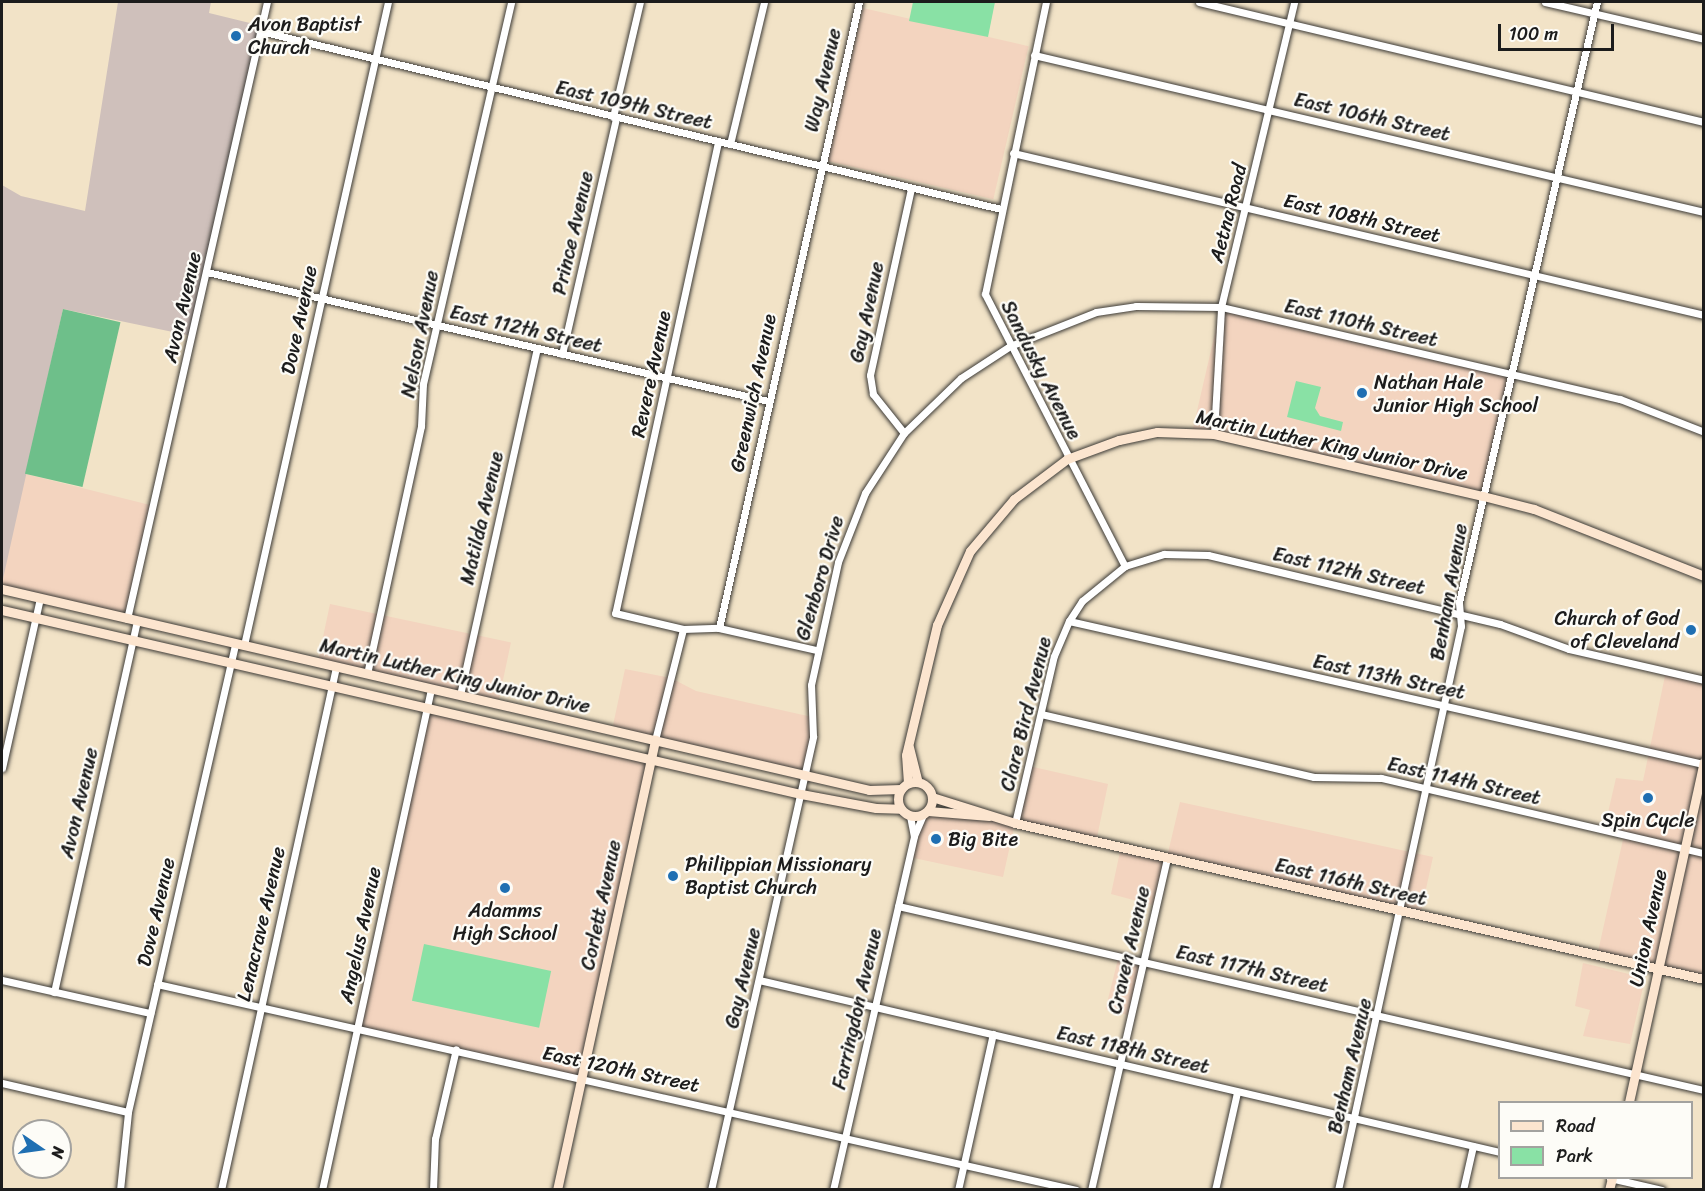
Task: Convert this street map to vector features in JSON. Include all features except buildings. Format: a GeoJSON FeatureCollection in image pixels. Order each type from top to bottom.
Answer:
{"type":"FeatureCollection","features":[{"type":"Feature","properties":{"kind":"main road","name":"Martin Luther King Junior Drive"},"geometry":{"type":"LineString","coordinates":[[2,589],[869,790],[904,786],[906,755],[937,625],[955,579],[986,528],[1014,499],[1067,459],[1119,440],[1157,432],[1214,434],[1483,496],[1534,509],[1704,576]]}},
{"type":"Feature","properties":{"kind":"main road","name":"Martin Luther King Junior Drive"},"geometry":{"type":"LineString","coordinates":[[2,610],[801,794],[876,808],[900,809]]}},
{"type":"Feature","properties":{"kind":"main road","name":"Corlett Avenue"},"geometry":{"type":"LineString","coordinates":[[557,1190],[655,740]]}},
{"type":"Feature","properties":{"kind":"main road","name":"Martin Luther King Junior Drive"},"geometry":{"type":"LineString","coordinates":[[909,747],[918,782]]}},
{"type":"Feature","properties":{"kind":"main road","name":"Union Avenue"},"geometry":{"type":"LineString","coordinates":[[1629,1101],[1703,763]]}},
{"type":"Feature","properties":{"kind":"main road"},"geometry":{"type":"LineString","coordinates":[[918,782],[927,787],[932,797],[925,813],[910,816],[900,809],[898,797],[904,786],[918,782]]}},
{"type":"Feature","properties":{"kind":"main road","name":"East 116th Street"},"geometry":{"type":"LineString","coordinates":[[932,797],[975,807],[991,816],[1015,823],[1704,980]]}},
{"type":"Feature","properties":{"kind":"main road","name":"East 116th Street"},"geometry":{"type":"LineString","coordinates":[[925,813],[991,816]]}},
{"type":"Feature","properties":{"kind":"street","name":"Avon Avenue"},"geometry":{"type":"LineString","coordinates":[[54,992],[133,640],[132,620],[267,2]]}},
{"type":"Feature","properties":{"kind":"street","name":"Dove Avenue"},"geometry":{"type":"LineString","coordinates":[[120,1190],[128,1112],[150,1013],[230,663],[239,644],[388,2]]}},
{"type":"Feature","properties":{"kind":"street","name":"Nelson Avenue"},"geometry":{"type":"LineString","coordinates":[[367,674],[422,426],[423,384],[511,2]]}},
{"type":"Feature","properties":{"kind":"street","name":"Prince Avenue"},"geometry":{"type":"LineString","coordinates":[[562,354],[640,2]]}},
{"type":"Feature","properties":{"kind":"street"},"geometry":{"type":"LineString","coordinates":[[730,144],[764,2]]}},
{"type":"Feature","properties":{"kind":"street","name":"Way Avenue"},"geometry":{"type":"LineString","coordinates":[[820,166],[859,2]]}},
{"type":"Feature","properties":{"kind":"street","name":"Sandusky Avenue"},"geometry":{"type":"LineString","coordinates":[[1046,2],[985,294],[1067,459],[1125,566]]}},
{"type":"Feature","properties":{"kind":"street"},"geometry":{"type":"LineString","coordinates":[[1199,2],[1704,122]]}},
{"type":"Feature","properties":{"kind":"street","name":"Aetna Road"},"geometry":{"type":"LineString","coordinates":[[1214,434],[1221,307],[1247,207],[1294,2]]}},
{"type":"Feature","properties":{"kind":"street"},"geometry":{"type":"LineString","coordinates":[[1545,2],[1704,39]]}},
{"type":"Feature","properties":{"kind":"street","name":"Benham Avenue"},"geometry":{"type":"LineString","coordinates":[[1338,1190],[1379,1015],[1461,626],[1460,614],[1483,496],[1598,2]]}},
{"type":"Feature","properties":{"kind":"street","name":"East 109th Street"},"geometry":{"type":"LineString","coordinates":[[260,31],[1001,209]]}},
{"type":"Feature","properties":{"kind":"street","name":"East 106th Street"},"geometry":{"type":"LineString","coordinates":[[1034,55],[1704,212]]}},
{"type":"Feature","properties":{"kind":"street","name":"Revere Avenue"},"geometry":{"type":"LineString","coordinates":[[683,629],[615,613],[718,142]]}},
{"type":"Feature","properties":{"kind":"street","name":"East 108th Street"},"geometry":{"type":"LineString","coordinates":[[1013,153],[1704,315]]}},
{"type":"Feature","properties":{"kind":"street","name":"Greenwich Avenue"},"geometry":{"type":"LineString","coordinates":[[719,628],[820,166]]}},
{"type":"Feature","properties":{"kind":"street","name":"Gay Avenue"},"geometry":{"type":"LineString","coordinates":[[904,433],[873,394],[870,375],[911,188]]}},
{"type":"Feature","properties":{"kind":"street","name":"East 112th Street"},"geometry":{"type":"LineString","coordinates":[[207,272],[768,401]]}},
{"type":"Feature","properties":{"kind":"street","name":"East 110th Street"},"geometry":{"type":"LineString","coordinates":[[1010,346],[1096,312],[1136,306],[1221,307],[1620,399],[1704,432]]}},
{"type":"Feature","properties":{"kind":"street","name":"Glenboro Drive"},"geometry":{"type":"LineString","coordinates":[[805,774],[813,736],[811,685],[816,650],[848,532],[865,493],[904,433],[961,378],[1010,346]]}},
{"type":"Feature","properties":{"kind":"street","name":"Matilda Avenue"},"geometry":{"type":"LineString","coordinates":[[460,695],[537,348]]}},
{"type":"Feature","properties":{"kind":"street","name":"East 112th Street"},"geometry":{"type":"LineString","coordinates":[[1125,566],[1164,554],[1191,552],[1460,614],[1500,624],[1569,649],[1704,680]]}},
{"type":"Feature","properties":{"kind":"street","name":"Clare Bird Avenue"},"geometry":{"type":"LineString","coordinates":[[1015,823],[1054,656],[1069,621],[1082,601],[1125,566]]}},
{"type":"Feature","properties":{"kind":"street"},"geometry":{"type":"LineString","coordinates":[[2,768],[40,598]]}},
{"type":"Feature","properties":{"kind":"street","name":"East 113th Street"},"geometry":{"type":"LineString","coordinates":[[1069,621],[1353,687],[1444,704],[1703,763]]}},
{"type":"Feature","properties":{"kind":"street"},"geometry":{"type":"LineString","coordinates":[[683,629],[719,628],[816,650]]}},
{"type":"Feature","properties":{"kind":"street","name":"Corlett Avenue"},"geometry":{"type":"LineString","coordinates":[[655,740],[683,629]]}},
{"type":"Feature","properties":{"kind":"street","name":"Lenacrave Avenue"},"geometry":{"type":"LineString","coordinates":[[221,1190],[259,1007],[336,667]]}},
{"type":"Feature","properties":{"kind":"street","name":"Angelus Avenue"},"geometry":{"type":"LineString","coordinates":[[322,1190],[431,689]]}},
{"type":"Feature","properties":{"kind":"street","name":"East 114th Street"},"geometry":{"type":"LineString","coordinates":[[1041,714],[1314,777],[1381,778],[1704,852]]}},
{"type":"Feature","properties":{"kind":"street","name":"Gay Avenue"},"geometry":{"type":"LineString","coordinates":[[711,1190],[805,774]]}},
{"type":"Feature","properties":{"kind":"street","name":"Farringdon Avenue"},"geometry":{"type":"LineString","coordinates":[[833,1190],[914,836],[925,813]]}},
{"type":"Feature","properties":{"kind":"street","name":"Farringdon Avenue"},"geometry":{"type":"LineString","coordinates":[[910,816],[914,836]]}},
{"type":"Feature","properties":{"kind":"street","name":"Craven Avenue"},"geometry":{"type":"LineString","coordinates":[[1091,1190],[1167,858]]}},
{"type":"Feature","properties":{"kind":"street","name":"East 117th Street"},"geometry":{"type":"LineString","coordinates":[[898,906],[1143,960],[1704,1090]]}},
{"type":"Feature","properties":{"kind":"street"},"geometry":{"type":"LineString","coordinates":[[2,980],[150,1013]]}},
{"type":"Feature","properties":{"kind":"street","name":"East 118th Street"},"geometry":{"type":"LineString","coordinates":[[759,980],[1498,1152]]}},
{"type":"Feature","properties":{"kind":"street","name":"East 120th Street"},"geometry":{"type":"LineString","coordinates":[[157,984],[730,1109],[1076,1190]]}},
{"type":"Feature","properties":{"kind":"street"},"geometry":{"type":"LineString","coordinates":[[958,1190],[993,1034]]}},
{"type":"Feature","properties":{"kind":"street"},"geometry":{"type":"LineString","coordinates":[[433,1190],[435,1139],[456,1049]]}},
{"type":"Feature","properties":{"kind":"street"},"geometry":{"type":"LineString","coordinates":[[2,1083],[128,1112]]}},
{"type":"Feature","properties":{"kind":"street"},"geometry":{"type":"LineString","coordinates":[[1215,1190],[1237,1092]]}},
{"type":"Feature","properties":{"kind":"street"},"geometry":{"type":"LineString","coordinates":[[1463,1190],[1473,1146]]}},
{"type":"Feature","properties":{"kind":"street"},"geometry":{"type":"LineString","coordinates":[[1615,1179],[1662,1190]]}},
{"type":"Feature","properties":{"kind":"shaded area"},"geometry":{"type":"Polygon","coordinates":[[[118,2],[211,2],[209,13],[262,26],[192,336],[63,309],[3,579],[2,185],[21,196],[85,211],[118,2]]]}},
{"type":"Feature","properties":{"kind":"shaded area"},"geometry":{"type":"Polygon","coordinates":[[[863,8],[1029,46],[993,199],[828,161],[863,8]]]}},
{"type":"Feature","properties":{"kind":"shaded area","name":"Nathan Hale Junior High School"},"geometry":{"type":"Polygon","coordinates":[[[1221,307],[1512,374],[1484,498],[1192,431],[1221,307]]]}},
{"type":"Feature","properties":{"kind":"shaded area"},"geometry":{"type":"Polygon","coordinates":[[[26,474],[153,506],[125,617],[2,587],[2,570],[26,474]]]}},
{"type":"Feature","properties":{"kind":"shaded area"},"geometry":{"type":"Polygon","coordinates":[[[330,604],[511,642],[499,700],[318,662],[330,604]]]}},
{"type":"Feature","properties":{"kind":"shaded area"},"geometry":{"type":"Polygon","coordinates":[[[625,669],[671,678],[696,691],[812,717],[805,774],[612,730],[625,669]]]}},
{"type":"Feature","properties":{"kind":"shaded area"},"geometry":{"type":"Polygon","coordinates":[[[1666,671],[1703,680],[1703,980],[1597,956],[1624,835],[1604,830],[1616,778],[1643,781],[1666,671]]]}},
{"type":"Feature","properties":{"kind":"shaded area","name":"Adamms High School"},"geometry":{"type":"Polygon","coordinates":[[[427,708],[651,760],[577,1079],[353,1028],[427,708]]]}},
{"type":"Feature","properties":{"kind":"shaded area"},"geometry":{"type":"Polygon","coordinates":[[[1029,766],[1108,784],[1096,842],[1015,823],[1029,766]]]}},
{"type":"Feature","properties":{"kind":"shaded area"},"geometry":{"type":"Polygon","coordinates":[[[1180,802],[1433,857],[1420,916],[1167,858],[1156,906],[1111,894],[1121,847],[1167,857],[1180,802]]]}},
{"type":"Feature","properties":{"kind":"shaded area"},"geometry":{"type":"Polygon","coordinates":[[[928,811],[1015,823],[1003,877],[909,857],[928,811]]]}},
{"type":"Feature","properties":{"kind":"shaded area"},"geometry":{"type":"Polygon","coordinates":[[[1119,955],[1143,961],[1130,1015],[1105,1009],[1119,955]]]}},
{"type":"Feature","properties":{"kind":"shaded area"},"geometry":{"type":"Polygon","coordinates":[[[1583,963],[1633,975],[1644,983],[1630,1044],[1583,1036],[1590,1010],[1575,1006],[1583,963]]]}},
{"type":"Feature","properties":{"kind":"green space"},"geometry":{"type":"Polygon","coordinates":[[[913,2],[995,2],[988,37],[909,21],[913,2]]]}},
{"type":"Feature","properties":{"kind":"green space"},"geometry":{"type":"Polygon","coordinates":[[[63,309],[120,322],[82,487],[25,474],[63,309]]]}},
{"type":"Feature","properties":{"kind":"green space"},"geometry":{"type":"Polygon","coordinates":[[[1296,381],[1321,387],[1315,408],[1320,416],[1343,422],[1341,431],[1287,417],[1296,381]]]}},
{"type":"Feature","properties":{"kind":"green space"},"geometry":{"type":"Polygon","coordinates":[[[424,944],[551,971],[539,1028],[412,1001],[424,944]]]}},
{"type":"Feature","properties":{"kind":"place","name":"Avon Baptist Church"},"geometry":{"type":"Point","coordinates":[236,36]}},
{"type":"Feature","properties":{"kind":"place","name":"Nathan Hale Junior High School"},"geometry":{"type":"Point","coordinates":[1362,393]}},
{"type":"Feature","properties":{"kind":"place","name":"Church of God of Cleveland"},"geometry":{"type":"Point","coordinates":[1691,630]}},
{"type":"Feature","properties":{"kind":"place","name":"Spin Cycle"},"geometry":{"type":"Point","coordinates":[1648,798]}},
{"type":"Feature","properties":{"kind":"place","name":"Big Bite"},"geometry":{"type":"Point","coordinates":[936,839]}},
{"type":"Feature","properties":{"kind":"place","name":"Philippian Missionary Baptist Church"},"geometry":{"type":"Point","coordinates":[673,876]}},
{"type":"Feature","properties":{"kind":"place","name":"Adamms High School"},"geometry":{"type":"Point","coordinates":[505,888]}}]}
